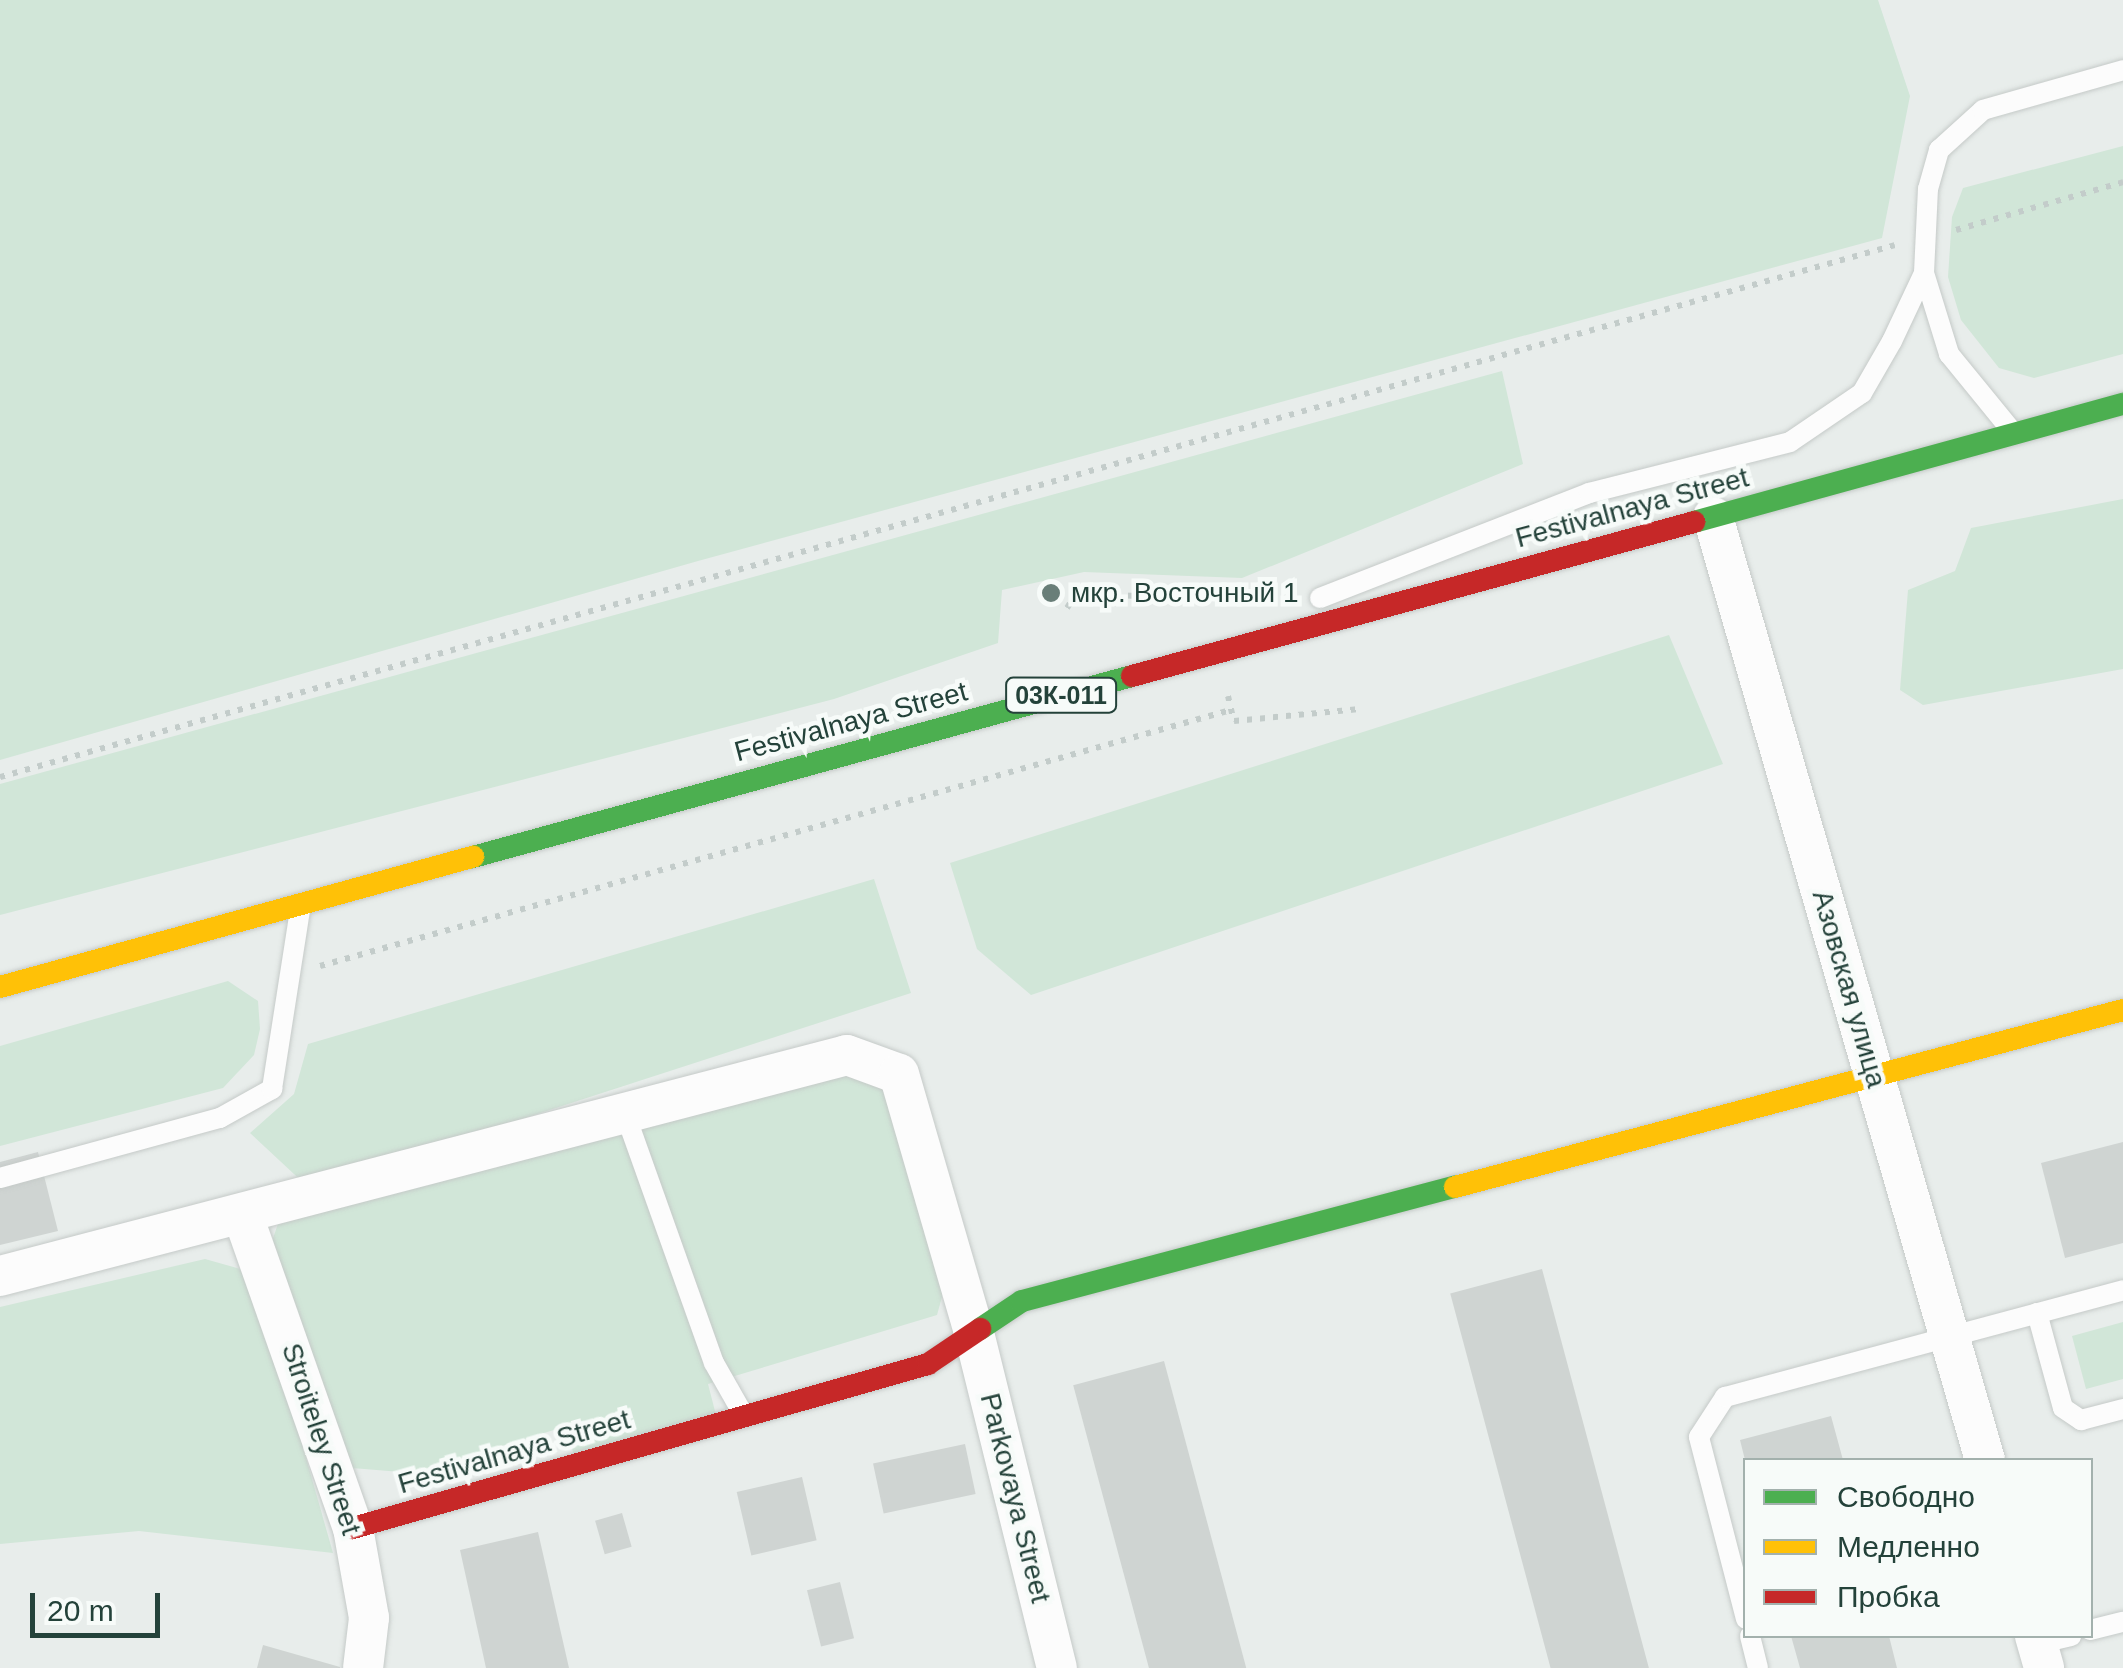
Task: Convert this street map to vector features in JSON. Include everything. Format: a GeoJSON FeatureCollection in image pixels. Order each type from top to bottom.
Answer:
{"type":"FeatureCollection","features":[{"type":"Feature","properties":{"kind":"main road","name":"Festivalnaya Street"},"geometry":{"type":"LineString","coordinates":[[0,988],[2123,404]]}},
{"type":"Feature","properties":{"kind":"main road","name":"Festivalnaya Street"},"geometry":{"type":"LineString","coordinates":[[353,1528],[928,1364],[973,1328],[1022,1301],[2123,1010]]}},
{"type":"Feature","properties":{"kind":"street","name":"Азовская улица"},"geometry":{"type":"LineString","coordinates":[[1713,517],[1983,1458]]}},
{"type":"Feature","properties":{"kind":"street","name":"Parkovaya Street"},"geometry":{"type":"LineString","coordinates":[[626,1116],[847,1056],[899,1074],[973,1328],[1058,1668]]}},
{"type":"Feature","properties":{"kind":"street"},"geometry":{"type":"LineString","coordinates":[[0,1276],[626,1116]]}},
{"type":"Feature","properties":{"kind":"street","name":"Stroiteley Street"},"geometry":{"type":"LineString","coordinates":[[243,1216],[353,1528],[369,1618],[363,1668]]}},
{"type":"Feature","properties":{"kind":"lane"},"geometry":{"type":"LineString","coordinates":[[2014,434],[1949,354],[1924,273],[1924,237],[1939,150],[1983,110],[2123,70]]}},
{"type":"Feature","properties":{"kind":"lane"},"geometry":{"type":"LineString","coordinates":[[1104,683],[1589,493],[1790,442],[1862,394],[1924,273]]}},
{"type":"Feature","properties":{"kind":"lane"},"geometry":{"type":"LineString","coordinates":[[0,1178],[220,1118],[272,1090],[302,904]]}},
{"type":"Feature","properties":{"kind":"lane"},"geometry":{"type":"LineString","coordinates":[[626,1116],[714,1363],[745,1418]]}},
{"type":"Feature","properties":{"kind":"lane"},"geometry":{"type":"LineString","coordinates":[[1743,1607],[1699,1437],[1726,1397],[2123,1290]]}},
{"type":"Feature","properties":{"kind":"lane"},"geometry":{"type":"LineString","coordinates":[[2037,1313],[2064,1408],[2081,1420],[2123,1409]]}},
{"type":"Feature","properties":{"kind":"lane"},"geometry":{"type":"LineString","coordinates":[[2093,1629],[2123,1622]]}},
{"type":"Feature","properties":{"kind":"lane"},"geometry":{"type":"LineString","coordinates":[[1750,1638],[1758,1668]]}},
{"type":"Feature","properties":{"kind":"path"},"geometry":{"type":"LineString","coordinates":[[0,776],[2123,182]]}},
{"type":"Feature","properties":{"kind":"path"},"geometry":{"type":"LineString","coordinates":[[290,974],[1231,710]]}},
{"type":"Feature","properties":{"kind":"green space"},"geometry":{"type":"Polygon","coordinates":[[[0,0],[1878,0],[1910,96],[1882,238],[698,561],[0,760],[0,0]]]}},
{"type":"Feature","properties":{"kind":"green space"},"geometry":{"type":"Polygon","coordinates":[[[2123,146],[2123,354],[2034,378],[1999,368],[1961,320],[1948,277],[1952,217],[1963,188],[2123,146]]]}},
{"type":"Feature","properties":{"kind":"green space"},"geometry":{"type":"Polygon","coordinates":[[[1502,371],[1523,464],[1242,578],[1084,572],[1002,590],[998,643],[834,699],[0,915],[0,784],[1502,371]]]}},
{"type":"Feature","properties":{"kind":"green space"},"geometry":{"type":"Polygon","coordinates":[[[2123,499],[2123,669],[1923,705],[1900,690],[1908,590],[1955,571],[1971,528],[2123,499]]]}},
{"type":"Feature","properties":{"kind":"green space"},"geometry":{"type":"Polygon","coordinates":[[[1669,635],[1723,764],[1031,995],[977,949],[950,863],[1669,635]]]}},
{"type":"Feature","properties":{"kind":"green space"},"geometry":{"type":"Polygon","coordinates":[[[874,879],[911,993],[309,1188],[250,1133],[294,1094],[308,1044],[874,879]]]}},
{"type":"Feature","properties":{"kind":"green space"},"geometry":{"type":"Polygon","coordinates":[[[228,981],[258,1001],[260,1029],[254,1055],[223,1088],[0,1146],[0,1046],[228,981]]]}},
{"type":"Feature","properties":{"kind":"green space"},"geometry":{"type":"Polygon","coordinates":[[[852,1068],[892,1088],[945,1286],[937,1315],[708,1384],[716,1415],[574,1457],[567,1426],[413,1473],[352,1468],[270,1247],[280,1218],[852,1068]]]}},
{"type":"Feature","properties":{"kind":"green space"},"geometry":{"type":"Polygon","coordinates":[[[205,1259],[244,1270],[268,1324],[333,1553],[139,1531],[0,1544],[0,1307],[205,1259]]]}},
{"type":"Feature","properties":{"kind":"green space"},"geometry":{"type":"Polygon","coordinates":[[[2123,1322],[2123,1379],[2086,1389],[2072,1336],[2123,1322]]]}},
{"type":"Feature","properties":{"kind":"building"},"geometry":{"type":"Polygon","coordinates":[[[2123,1142],[2123,1243],[2065,1258],[2041,1163],[2123,1142]]]}},
{"type":"Feature","properties":{"kind":"building"},"geometry":{"type":"Polygon","coordinates":[[[38,1152],[58,1231],[0,1245],[0,1162],[38,1152]]]}},
{"type":"Feature","properties":{"kind":"building"},"geometry":{"type":"Polygon","coordinates":[[[1542,1269],[1649,1668],[1551,1668],[1450,1294],[1542,1269]]]}},
{"type":"Feature","properties":{"kind":"building"},"geometry":{"type":"Polygon","coordinates":[[[1164,1361],[1246,1668],[1149,1668],[1073,1385],[1164,1361]]]}},
{"type":"Feature","properties":{"kind":"building"},"geometry":{"type":"Polygon","coordinates":[[[1831,1416],[1842,1458],[1744,1458],[1740,1440],[1831,1416]]]}},
{"type":"Feature","properties":{"kind":"building"},"geometry":{"type":"Polygon","coordinates":[[[965,1444],[976,1494],[884,1513],[873,1464],[965,1444]]]}},
{"type":"Feature","properties":{"kind":"building"},"geometry":{"type":"Polygon","coordinates":[[[802,1477],[817,1540],[751,1555],[737,1492],[802,1477]]]}},
{"type":"Feature","properties":{"kind":"building"},"geometry":{"type":"Polygon","coordinates":[[[622,1513],[632,1547],[605,1554],[595,1521],[622,1513]]]}},
{"type":"Feature","properties":{"kind":"building"},"geometry":{"type":"Polygon","coordinates":[[[538,1532],[569,1668],[486,1668],[460,1550],[538,1532]]]}},
{"type":"Feature","properties":{"kind":"building"},"geometry":{"type":"Polygon","coordinates":[[[840,1582],[854,1638],[821,1647],[807,1590],[840,1582]]]}},
{"type":"Feature","properties":{"kind":"building"},"geometry":{"type":"Polygon","coordinates":[[[1792,1638],[1890,1638],[1897,1668],[1800,1668],[1792,1638]]]}},
{"type":"Feature","properties":{"kind":"building"},"geometry":{"type":"Polygon","coordinates":[[[263,1645],[340,1667],[340,1668],[257,1668],[263,1645]]]}},
{"type":"Feature","properties":{"kind":"traffic: fast"},"geometry":{"type":"LineString","coordinates":[[1694,522],[2123,404]]}},
{"type":"Feature","properties":{"kind":"traffic: fast"},"geometry":{"type":"LineString","coordinates":[[473,857],[1132,676]]}},
{"type":"Feature","properties":{"kind":"traffic: fast"},"geometry":{"type":"LineString","coordinates":[[980,1329],[1022,1301],[1455,1187]]}},
{"type":"Feature","properties":{"kind":"traffic: slow"},"geometry":{"type":"LineString","coordinates":[[0,987],[473,857]]}},
{"type":"Feature","properties":{"kind":"traffic: slow"},"geometry":{"type":"LineString","coordinates":[[1455,1187],[2123,1010]]}},
{"type":"Feature","properties":{"kind":"traffic: jam"},"geometry":{"type":"LineString","coordinates":[[1132,676],[1694,522]]}},
{"type":"Feature","properties":{"kind":"traffic: jam"},"geometry":{"type":"LineString","coordinates":[[353,1528],[928,1364],[980,1329]]}},
{"type":"Feature","properties":{"kind":"place","name":"мкр. Восточный 1"},"geometry":{"type":"Point","coordinates":[1051,593]}}]}
